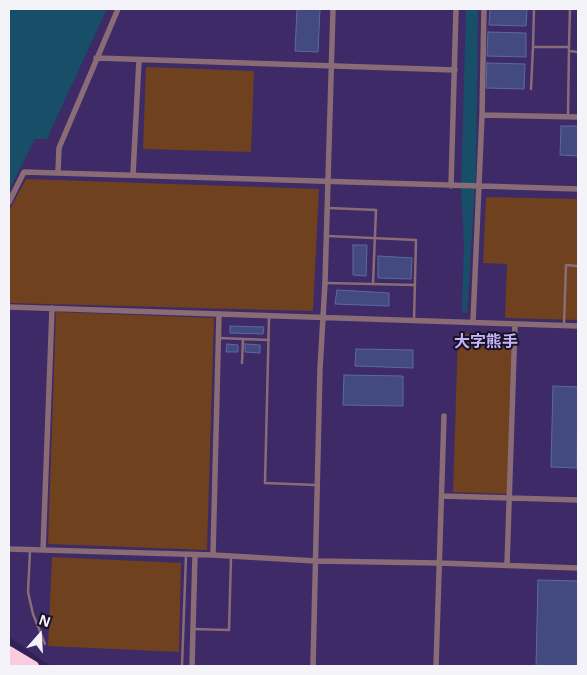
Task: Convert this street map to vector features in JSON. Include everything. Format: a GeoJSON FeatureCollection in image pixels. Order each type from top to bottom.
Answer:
{"type":"FeatureCollection","features":[{"type":"Feature","properties":{"kind":"highway"},"geometry":{"type":"LineString","coordinates":[[9,651],[34,666]]}},
{"type":"Feature","properties":{"kind":"highway"},"geometry":{"type":"LineString","coordinates":[[9,660],[20,666]]}},
{"type":"Feature","properties":{"kind":"street"},"geometry":{"type":"LineString","coordinates":[[58,172],[59,148],[118,9]]}},
{"type":"Feature","properties":{"kind":"street"},"geometry":{"type":"LineString","coordinates":[[313,666],[333,9]]}},
{"type":"Feature","properties":{"kind":"street"},"geometry":{"type":"LineString","coordinates":[[451,186],[456,9]]}},
{"type":"Feature","properties":{"kind":"street"},"geometry":{"type":"LineString","coordinates":[[474,322],[484,9]]}},
{"type":"Feature","properties":{"kind":"street"},"geometry":{"type":"LineString","coordinates":[[96,58],[455,70]]}},
{"type":"Feature","properties":{"kind":"street"},"geometry":{"type":"LineString","coordinates":[[133,174],[139,60]]}},
{"type":"Feature","properties":{"kind":"street"},"geometry":{"type":"LineString","coordinates":[[482,114],[578,117]]}},
{"type":"Feature","properties":{"kind":"street"},"geometry":{"type":"LineString","coordinates":[[9,202],[24,172],[578,189]]}},
{"type":"Feature","properties":{"kind":"street"},"geometry":{"type":"LineString","coordinates":[[9,307],[578,326]]}},
{"type":"Feature","properties":{"kind":"street"},"geometry":{"type":"LineString","coordinates":[[43,550],[52,308]]}},
{"type":"Feature","properties":{"kind":"street"},"geometry":{"type":"LineString","coordinates":[[213,555],[219,314]]}},
{"type":"Feature","properties":{"kind":"street"},"geometry":{"type":"LineString","coordinates":[[507,565],[515,324]]}},
{"type":"Feature","properties":{"kind":"street"},"geometry":{"type":"LineString","coordinates":[[436,666],[444,416]]}},
{"type":"Feature","properties":{"kind":"street"},"geometry":{"type":"LineString","coordinates":[[442,496],[578,500]]}},
{"type":"Feature","properties":{"kind":"street"},"geometry":{"type":"LineString","coordinates":[[9,549],[213,555],[316,561],[578,568]]}},
{"type":"Feature","properties":{"kind":"street"},"geometry":{"type":"LineString","coordinates":[[192,666],[196,555]]}},
{"type":"Feature","properties":{"kind":"lane"},"geometry":{"type":"LineString","coordinates":[[531,89],[534,9]]}},
{"type":"Feature","properties":{"kind":"lane"},"geometry":{"type":"LineString","coordinates":[[568,116],[570,9]]}},
{"type":"Feature","properties":{"kind":"lane"},"geometry":{"type":"LineString","coordinates":[[533,47],[569,47]]}},
{"type":"Feature","properties":{"kind":"lane"},"geometry":{"type":"LineString","coordinates":[[569,51],[578,52]]}},
{"type":"Feature","properties":{"kind":"lane"},"geometry":{"type":"LineString","coordinates":[[328,208],[376,210],[373,284]]}},
{"type":"Feature","properties":{"kind":"lane"},"geometry":{"type":"LineString","coordinates":[[327,236],[416,240],[414,320]]}},
{"type":"Feature","properties":{"kind":"lane"},"geometry":{"type":"LineString","coordinates":[[564,326],[566,265],[578,266]]}},
{"type":"Feature","properties":{"kind":"lane"},"geometry":{"type":"LineString","coordinates":[[325,283],[415,285]]}},
{"type":"Feature","properties":{"kind":"lane"},"geometry":{"type":"LineString","coordinates":[[270,315],[265,483],[318,485]]}},
{"type":"Feature","properties":{"kind":"lane"},"geometry":{"type":"LineString","coordinates":[[218,338],[269,340]]}},
{"type":"Feature","properties":{"kind":"lane"},"geometry":{"type":"LineString","coordinates":[[242,339],[242,363]]}},
{"type":"Feature","properties":{"kind":"lane"},"geometry":{"type":"LineString","coordinates":[[30,550],[28,592],[33,614],[45,644]]}},
{"type":"Feature","properties":{"kind":"lane"},"geometry":{"type":"LineString","coordinates":[[182,666],[186,555]]}},
{"type":"Feature","properties":{"kind":"lane"},"geometry":{"type":"LineString","coordinates":[[193,629],[229,630],[231,556]]}},
{"type":"Feature","properties":{"kind":"shaded area"},"geometry":{"type":"Polygon","coordinates":[[[107,9],[578,9],[578,666],[51,666],[9,637],[9,191],[35,139],[47,139],[107,9]]]}},
{"type":"Feature","properties":{"kind":"shaded area"},"geometry":{"type":"Polygon","coordinates":[[[146,67],[254,71],[251,152],[143,149],[146,67]]]}},
{"type":"Feature","properties":{"kind":"shaded area"},"geometry":{"type":"Polygon","coordinates":[[[26,179],[319,189],[313,311],[9,303],[9,211],[26,179]]]}},
{"type":"Feature","properties":{"kind":"shaded area"},"geometry":{"type":"Polygon","coordinates":[[[486,197],[578,199],[578,320],[505,318],[507,264],[483,263],[486,197]]]}},
{"type":"Feature","properties":{"kind":"shaded area"},"geometry":{"type":"Polygon","coordinates":[[[56,312],[214,318],[207,550],[48,544],[56,312]]]}},
{"type":"Feature","properties":{"kind":"shaded area"},"geometry":{"type":"Polygon","coordinates":[[[458,334],[512,335],[507,494],[453,492],[458,334]]]}},
{"type":"Feature","properties":{"kind":"shaded area"},"geometry":{"type":"Polygon","coordinates":[[[52,557],[181,563],[179,652],[48,646],[52,557]]]}},
{"type":"Feature","properties":{"kind":"water"},"geometry":{"type":"Polygon","coordinates":[[[9,9],[107,9],[47,139],[35,139],[9,191],[9,9]]]}},
{"type":"Feature","properties":{"kind":"water"},"geometry":{"type":"Polygon","coordinates":[[[466,9],[478,9],[476,171],[467,313],[465,313],[462,312],[464,243],[461,189],[466,9]]]}},
{"type":"Feature","properties":{"kind":"building"},"geometry":{"type":"Polygon","coordinates":[[[297,9],[320,9],[318,52],[295,51],[297,9]]]}},
{"type":"Feature","properties":{"kind":"building"},"geometry":{"type":"Polygon","coordinates":[[[490,9],[527,9],[526,26],[489,25],[490,9]]]}},
{"type":"Feature","properties":{"kind":"building"},"geometry":{"type":"Polygon","coordinates":[[[488,32],[526,33],[526,57],[487,56],[488,32]]]}},
{"type":"Feature","properties":{"kind":"building"},"geometry":{"type":"Polygon","coordinates":[[[487,63],[525,64],[524,89],[486,88],[487,63]]]}},
{"type":"Feature","properties":{"kind":"building"},"geometry":{"type":"Polygon","coordinates":[[[561,126],[578,126],[578,156],[560,155],[561,126]]]}},
{"type":"Feature","properties":{"kind":"building"},"geometry":{"type":"Polygon","coordinates":[[[353,245],[367,245],[366,276],[353,275],[353,245]]]}},
{"type":"Feature","properties":{"kind":"building"},"geometry":{"type":"Polygon","coordinates":[[[378,256],[412,258],[411,279],[378,278],[378,256]]]}},
{"type":"Feature","properties":{"kind":"building"},"geometry":{"type":"Polygon","coordinates":[[[337,290],[389,293],[389,306],[335,304],[337,290]]]}},
{"type":"Feature","properties":{"kind":"building"},"geometry":{"type":"Polygon","coordinates":[[[230,326],[264,327],[263,334],[230,333],[230,326]]]}},
{"type":"Feature","properties":{"kind":"building"},"geometry":{"type":"Polygon","coordinates":[[[227,344],[238,345],[238,352],[226,352],[227,344]]]}},
{"type":"Feature","properties":{"kind":"building"},"geometry":{"type":"Polygon","coordinates":[[[245,344],[260,345],[260,353],[245,352],[245,344]]]}},
{"type":"Feature","properties":{"kind":"building"},"geometry":{"type":"Polygon","coordinates":[[[356,349],[413,350],[413,368],[355,366],[356,349]]]}},
{"type":"Feature","properties":{"kind":"building"},"geometry":{"type":"Polygon","coordinates":[[[344,375],[403,376],[403,406],[343,405],[344,375]]]}},
{"type":"Feature","properties":{"kind":"building"},"geometry":{"type":"Polygon","coordinates":[[[553,386],[578,387],[577,468],[551,467],[553,386]]]}},
{"type":"Feature","properties":{"kind":"building"},"geometry":{"type":"Polygon","coordinates":[[[538,580],[578,581],[578,666],[536,666],[538,580]]]}},
{"type":"Feature","properties":{"kind":"district","name":"大字熊手"},"geometry":{"type":"Point","coordinates":[486,342]}}]}
